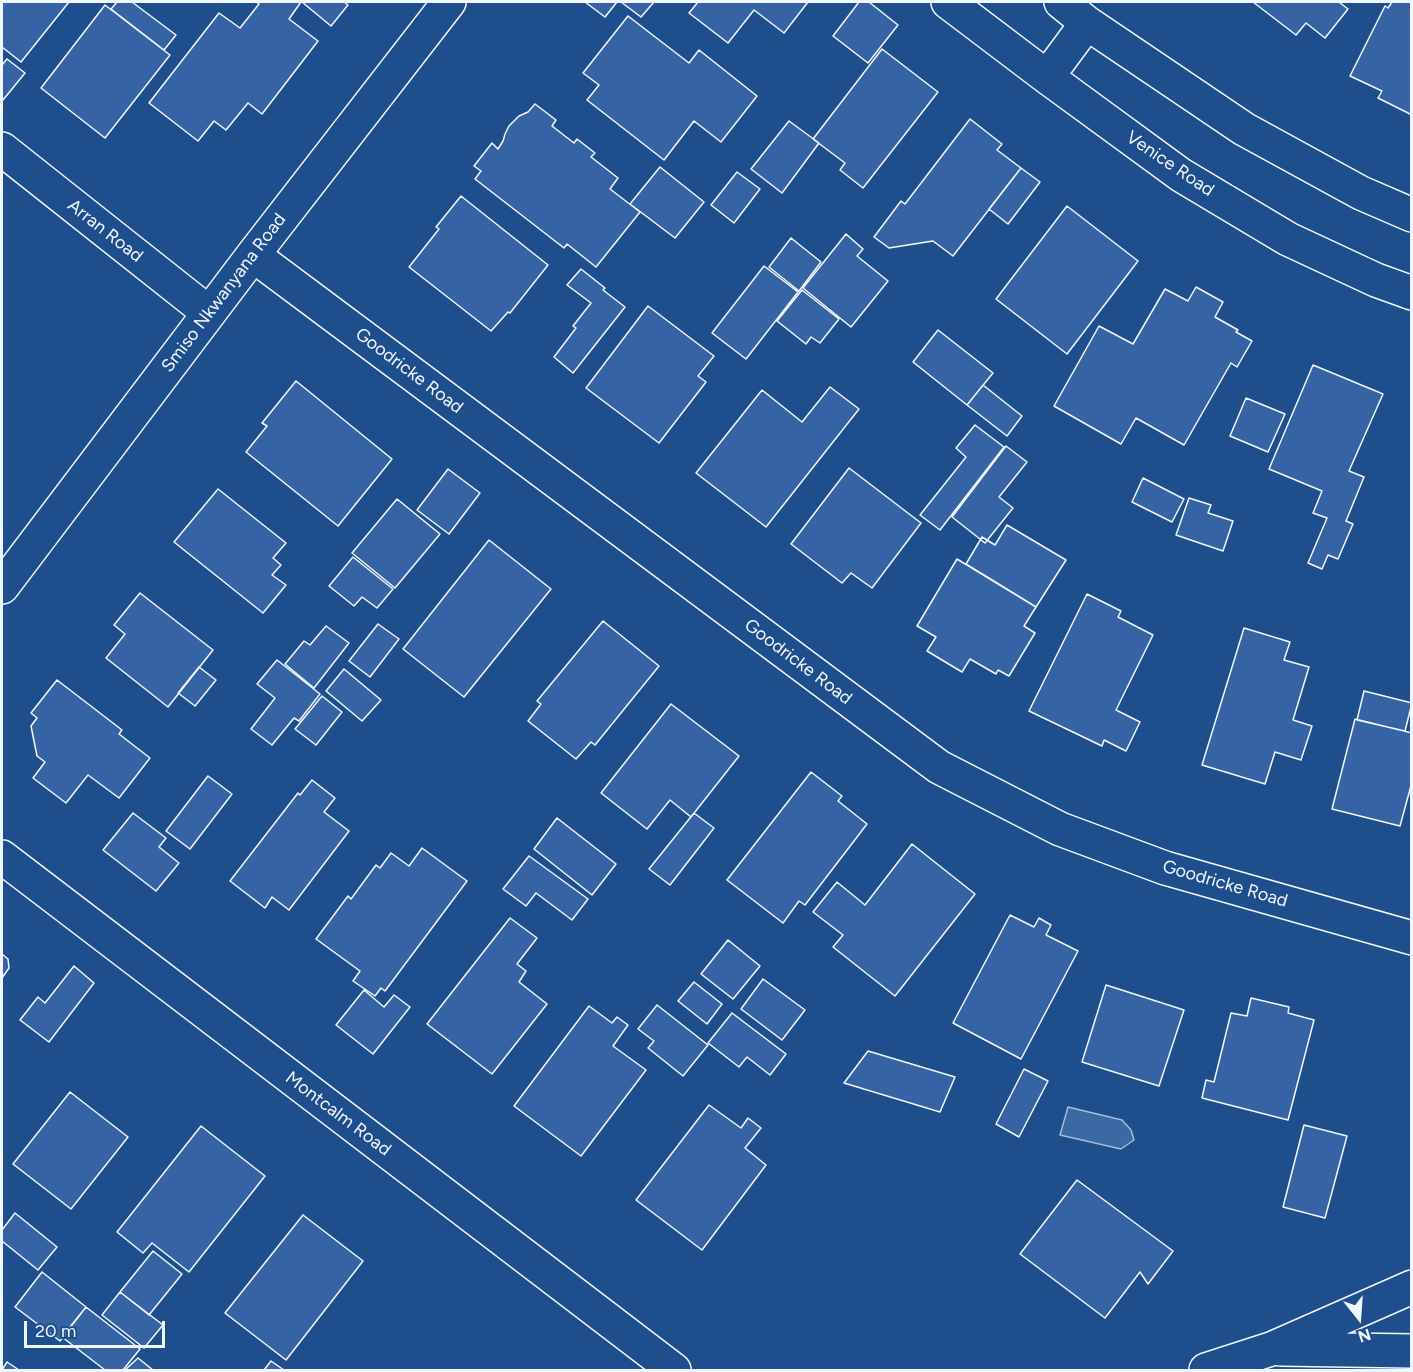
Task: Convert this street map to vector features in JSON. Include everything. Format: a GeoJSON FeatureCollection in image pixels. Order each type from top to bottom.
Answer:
{"type":"FeatureCollection","features":[{"type":"Feature","properties":{"kind":"street","name":"Smiso Nkwanyana Road"},"geometry":{"type":"LineString","coordinates":[[2,587],[253,255],[449,2]]}},
{"type":"Feature","properties":{"kind":"street","name":"Venice Road"},"geometry":{"type":"LineString","coordinates":[[948,2],[1181,175],[1288,239],[1376,280],[1412,293]]}},
{"type":"Feature","properties":{"kind":"street"},"geometry":{"type":"LineString","coordinates":[[1061,2],[1088,23],[1244,129],[1361,193],[1412,214]]}},
{"type":"Feature","properties":{"kind":"street"},"geometry":{"type":"LineString","coordinates":[[1047,77],[1088,23]]}},
{"type":"Feature","properties":{"kind":"street","name":"Arran Road"},"geometry":{"type":"LineString","coordinates":[[2,149],[209,313]]}},
{"type":"Feature","properties":{"kind":"street","name":"Goodricke Road"},"geometry":{"type":"LineString","coordinates":[[253,255],[939,767],[1060,829],[1165,868],[1412,938]]}},
{"type":"Feature","properties":{"kind":"street","name":"Montcalm Road"},"geometry":{"type":"LineString","coordinates":[[2,857],[674,1371]]}},
{"type":"Feature","properties":{"kind":"street"},"geometry":{"type":"LineString","coordinates":[[1206,1371],[1271,1349],[1412,1287]]}},
{"type":"Feature","properties":{"kind":"street"},"geometry":{"type":"LineString","coordinates":[[1271,1349],[1412,1350]]}},
{"type":"Feature","properties":{"kind":"water"},"geometry":{"type":"Polygon","coordinates":[[[1068,1107],[1122,1120],[1131,1130],[1134,1140],[1121,1149],[1060,1135],[1068,1107]]]}},
{"type":"Feature","properties":{"kind":"building"},"geometry":{"type":"Polygon","coordinates":[[[2,2],[69,2],[21,62],[2,47],[2,2]]]}},
{"type":"Feature","properties":{"kind":"building"},"geometry":{"type":"Polygon","coordinates":[[[117,2],[132,2],[176,35],[164,50],[111,9],[117,2]]]}},
{"type":"Feature","properties":{"kind":"building"},"geometry":{"type":"Polygon","coordinates":[[[256,2],[301,2],[289,19],[318,41],[262,114],[248,103],[226,130],[214,121],[198,141],[149,103],[219,13],[240,28],[259,4],[256,2]]]}},
{"type":"Feature","properties":{"kind":"building"},"geometry":{"type":"Polygon","coordinates":[[[302,2],[344,2],[348,5],[331,26],[302,2]]]}},
{"type":"Feature","properties":{"kind":"building"},"geometry":{"type":"Polygon","coordinates":[[[585,2],[617,2],[605,17],[585,2]]]}},
{"type":"Feature","properties":{"kind":"building"},"geometry":{"type":"Polygon","coordinates":[[[621,2],[654,2],[641,17],[621,2]]]}},
{"type":"Feature","properties":{"kind":"building"},"geometry":{"type":"Polygon","coordinates":[[[698,2],[808,2],[784,33],[754,10],[728,43],[689,13],[698,2]]]}},
{"type":"Feature","properties":{"kind":"building"},"geometry":{"type":"Polygon","coordinates":[[[859,2],[869,2],[898,25],[868,63],[833,36],[859,2]]]}},
{"type":"Feature","properties":{"kind":"building"},"geometry":{"type":"Polygon","coordinates":[[[1253,2],[1339,2],[1348,9],[1325,38],[1306,23],[1296,35],[1253,2]]]}},
{"type":"Feature","properties":{"kind":"building"},"geometry":{"type":"Polygon","coordinates":[[[1392,2],[1412,2],[1412,115],[1378,98],[1382,91],[1350,76],[1385,6],[1388,8],[1392,2]]]}},
{"type":"Feature","properties":{"kind":"building"},"geometry":{"type":"Polygon","coordinates":[[[105,5],[170,55],[105,138],[41,88],[105,5]]]}},
{"type":"Feature","properties":{"kind":"building"},"geometry":{"type":"Polygon","coordinates":[[[628,16],[689,63],[699,50],[757,96],[721,142],[694,121],[664,160],[587,100],[599,85],[583,73],[628,16]]]}},
{"type":"Feature","properties":{"kind":"building"},"geometry":{"type":"Polygon","coordinates":[[[882,49],[938,92],[863,188],[840,170],[845,163],[813,139],[882,49]]]}},
{"type":"Feature","properties":{"kind":"building"},"geometry":{"type":"Polygon","coordinates":[[[7,59],[25,73],[3,100],[2,65],[7,59]]]}},
{"type":"Feature","properties":{"kind":"building"},"geometry":{"type":"Polygon","coordinates":[[[535,104],[556,120],[552,126],[574,143],[577,139],[595,153],[591,157],[618,178],[610,189],[640,212],[596,267],[567,244],[564,248],[475,179],[481,171],[474,166],[492,143],[498,149],[509,126],[535,104]]]}},
{"type":"Feature","properties":{"kind":"building"},"geometry":{"type":"Polygon","coordinates":[[[970,119],[1002,144],[997,150],[1021,168],[953,256],[933,241],[889,248],[874,237],[901,201],[905,204],[970,119]]]}},
{"type":"Feature","properties":{"kind":"building"},"geometry":{"type":"Polygon","coordinates":[[[789,121],[819,143],[782,193],[751,169],[789,121]]]}},
{"type":"Feature","properties":{"kind":"building"},"geometry":{"type":"Polygon","coordinates":[[[660,167],[704,202],[675,238],[630,204],[660,167]]]}},
{"type":"Feature","properties":{"kind":"building"},"geometry":{"type":"Polygon","coordinates":[[[1021,168],[1040,182],[1008,224],[989,209],[1021,168]]]}},
{"type":"Feature","properties":{"kind":"building"},"geometry":{"type":"Polygon","coordinates":[[[737,172],[760,189],[734,223],[711,205],[737,172]]]}},
{"type":"Feature","properties":{"kind":"building"},"geometry":{"type":"Polygon","coordinates":[[[461,196],[548,265],[510,313],[508,312],[491,331],[409,267],[439,229],[436,227],[461,196]]]}},
{"type":"Feature","properties":{"kind":"building"},"geometry":{"type":"Polygon","coordinates":[[[1067,206],[1138,261],[1067,354],[996,299],[1067,206]]]}},
{"type":"Feature","properties":{"kind":"building"},"geometry":{"type":"Polygon","coordinates":[[[846,234],[863,249],[857,256],[888,281],[851,327],[803,288],[846,234]]]}},
{"type":"Feature","properties":{"kind":"building"},"geometry":{"type":"Polygon","coordinates":[[[791,238],[821,262],[799,291],[769,267],[791,238]]]}},
{"type":"Feature","properties":{"kind":"building"},"geometry":{"type":"Polygon","coordinates":[[[764,266],[798,292],[746,359],[712,333],[764,266]]]}},
{"type":"Feature","properties":{"kind":"building"},"geometry":{"type":"Polygon","coordinates":[[[581,269],[625,307],[573,373],[554,357],[576,328],[573,326],[591,303],[567,285],[581,269]]]}},
{"type":"Feature","properties":{"kind":"building"},"geometry":{"type":"Polygon","coordinates":[[[1196,287],[1223,302],[1215,317],[1252,341],[1237,367],[1231,363],[1184,445],[1136,418],[1121,444],[1054,406],[1099,326],[1133,344],[1165,289],[1188,301],[1196,287]]]}},
{"type":"Feature","properties":{"kind":"building"},"geometry":{"type":"Polygon","coordinates":[[[802,290],[839,319],[820,343],[811,337],[806,344],[777,321],[802,290]]]}},
{"type":"Feature","properties":{"kind":"building"},"geometry":{"type":"Polygon","coordinates":[[[648,306],[714,356],[698,376],[706,382],[659,443],[586,388],[648,306]]]}},
{"type":"Feature","properties":{"kind":"building"},"geometry":{"type":"Polygon","coordinates":[[[938,330],[993,373],[967,405],[913,362],[938,330]]]}},
{"type":"Feature","properties":{"kind":"building"},"geometry":{"type":"Polygon","coordinates":[[[1313,365],[1383,394],[1349,471],[1364,477],[1346,521],[1353,524],[1338,559],[1328,555],[1322,569],[1308,563],[1327,518],[1313,513],[1322,491],[1269,469],[1313,365]]]}},
{"type":"Feature","properties":{"kind":"building"},"geometry":{"type":"Polygon","coordinates":[[[296,381],[392,459],[338,526],[246,452],[267,426],[262,423],[296,381]]]}},
{"type":"Feature","properties":{"kind":"building"},"geometry":{"type":"Polygon","coordinates":[[[983,385],[1022,416],[1007,436],[967,405],[983,385]]]}},
{"type":"Feature","properties":{"kind":"building"},"geometry":{"type":"Polygon","coordinates":[[[830,387],[859,409],[766,527],[696,473],[762,390],[802,422],[830,387]]]}},
{"type":"Feature","properties":{"kind":"building"},"geometry":{"type":"Polygon","coordinates":[[[1246,398],[1285,414],[1268,452],[1230,436],[1246,398]]]}},
{"type":"Feature","properties":{"kind":"building"},"geometry":{"type":"Polygon","coordinates":[[[975,425],[1004,447],[940,530],[920,515],[966,457],[956,448],[975,425]]]}},
{"type":"Feature","properties":{"kind":"building"},"geometry":{"type":"Polygon","coordinates":[[[1006,446],[1027,462],[999,497],[1013,508],[985,543],[952,517],[1006,446]]]}},
{"type":"Feature","properties":{"kind":"building"},"geometry":{"type":"Polygon","coordinates":[[[849,468],[921,523],[872,588],[851,573],[842,583],[791,544],[849,468]]]}},
{"type":"Feature","properties":{"kind":"building"},"geometry":{"type":"Polygon","coordinates":[[[448,469],[480,493],[449,534],[417,510],[448,469]]]}},
{"type":"Feature","properties":{"kind":"building"},"geometry":{"type":"Polygon","coordinates":[[[1143,478],[1184,499],[1172,522],[1132,502],[1143,478]]]}},
{"type":"Feature","properties":{"kind":"building"},"geometry":{"type":"Polygon","coordinates":[[[218,489],[286,543],[273,558],[281,565],[272,575],[286,585],[263,613],[174,542],[218,489]]]}},
{"type":"Feature","properties":{"kind":"building"},"geometry":{"type":"Polygon","coordinates":[[[1189,498],[1211,505],[1208,513],[1233,521],[1223,551],[1176,535],[1189,498]]]}},
{"type":"Feature","properties":{"kind":"building"},"geometry":{"type":"Polygon","coordinates":[[[397,499],[440,534],[395,588],[352,553],[397,499]]]}},
{"type":"Feature","properties":{"kind":"building"},"geometry":{"type":"Polygon","coordinates":[[[1007,525],[1066,560],[1036,607],[966,564],[982,537],[995,545],[1007,525]]]}},
{"type":"Feature","properties":{"kind":"building"},"geometry":{"type":"Polygon","coordinates":[[[489,540],[551,589],[464,697],[403,649],[489,540]]]}},
{"type":"Feature","properties":{"kind":"building"},"geometry":{"type":"Polygon","coordinates":[[[353,557],[393,589],[377,608],[362,597],[354,606],[329,586],[353,557]]]}},
{"type":"Feature","properties":{"kind":"building"},"geometry":{"type":"Polygon","coordinates":[[[957,559],[1036,607],[1024,626],[1035,633],[1009,676],[998,670],[996,674],[970,659],[962,672],[927,651],[936,637],[917,626],[957,559]]]}},
{"type":"Feature","properties":{"kind":"building"},"geometry":{"type":"Polygon","coordinates":[[[140,593],[213,650],[168,707],[106,658],[125,634],[114,625],[140,593]]]}},
{"type":"Feature","properties":{"kind":"building"},"geometry":{"type":"Polygon","coordinates":[[[1087,594],[1121,611],[1118,617],[1153,635],[1116,710],[1140,722],[1126,751],[1104,740],[1102,746],[1029,711],[1087,594]]]}},
{"type":"Feature","properties":{"kind":"building"},"geometry":{"type":"Polygon","coordinates":[[[603,621],[659,666],[595,745],[591,742],[576,759],[528,721],[541,704],[537,701],[603,621]]]}},
{"type":"Feature","properties":{"kind":"building"},"geometry":{"type":"Polygon","coordinates":[[[378,624],[399,639],[370,677],[349,661],[378,624]]]}},
{"type":"Feature","properties":{"kind":"building"},"geometry":{"type":"Polygon","coordinates":[[[326,626],[349,643],[314,688],[285,664],[304,641],[310,645],[326,626]]]}},
{"type":"Feature","properties":{"kind":"building"},"geometry":{"type":"Polygon","coordinates":[[[1244,628],[1290,642],[1284,660],[1309,667],[1293,720],[1312,726],[1301,760],[1275,752],[1265,784],[1202,765],[1244,628]]]}},
{"type":"Feature","properties":{"kind":"building"},"geometry":{"type":"Polygon","coordinates":[[[277,660],[320,694],[299,721],[294,718],[272,745],[251,729],[275,698],[257,684],[277,660]]]}},
{"type":"Feature","properties":{"kind":"building"},"geometry":{"type":"Polygon","coordinates":[[[199,667],[216,680],[195,706],[178,693],[199,667]]]}},
{"type":"Feature","properties":{"kind":"building"},"geometry":{"type":"Polygon","coordinates":[[[344,669],[381,700],[362,721],[326,691],[344,669]]]}},
{"type":"Feature","properties":{"kind":"building"},"geometry":{"type":"Polygon","coordinates":[[[57,680],[122,730],[119,734],[150,758],[119,798],[88,775],[66,803],[33,778],[45,762],[37,756],[31,726],[37,718],[31,713],[57,680]]]}},
{"type":"Feature","properties":{"kind":"building"},"geometry":{"type":"Polygon","coordinates":[[[1364,691],[1412,703],[1405,731],[1357,720],[1364,691]]]}},
{"type":"Feature","properties":{"kind":"building"},"geometry":{"type":"Polygon","coordinates":[[[322,696],[342,712],[316,745],[295,729],[322,696]]]}},
{"type":"Feature","properties":{"kind":"building"},"geometry":{"type":"Polygon","coordinates":[[[671,704],[739,756],[691,817],[670,800],[647,829],[601,793],[671,704]]]}},
{"type":"Feature","properties":{"kind":"building"},"geometry":{"type":"Polygon","coordinates":[[[1355,719],[1412,733],[1412,782],[1400,826],[1332,809],[1355,719]]]}},
{"type":"Feature","properties":{"kind":"building"},"geometry":{"type":"Polygon","coordinates":[[[811,772],[842,796],[838,801],[867,824],[805,905],[799,901],[783,923],[727,880],[811,772]]]}},
{"type":"Feature","properties":{"kind":"building"},"geometry":{"type":"Polygon","coordinates":[[[208,776],[232,794],[190,849],[166,831],[208,776]]]}},
{"type":"Feature","properties":{"kind":"building"},"geometry":{"type":"Polygon","coordinates":[[[312,780],[335,798],[324,812],[349,831],[289,910],[272,897],[265,908],[230,881],[298,793],[300,795],[312,780]]]}},
{"type":"Feature","properties":{"kind":"building"},"geometry":{"type":"Polygon","coordinates":[[[133,813],[166,838],[159,847],[179,863],[156,891],[103,850],[133,813]]]}},
{"type":"Feature","properties":{"kind":"building"},"geometry":{"type":"Polygon","coordinates":[[[694,813],[714,828],[670,885],[649,869],[694,813]]]}},
{"type":"Feature","properties":{"kind":"building"},"geometry":{"type":"Polygon","coordinates":[[[557,818],[616,864],[592,895],[534,849],[557,818]]]}},
{"type":"Feature","properties":{"kind":"building"},"geometry":{"type":"Polygon","coordinates":[[[912,844],[975,894],[895,996],[833,947],[843,935],[813,912],[837,882],[865,905],[912,844]]]}},
{"type":"Feature","properties":{"kind":"building"},"geometry":{"type":"Polygon","coordinates":[[[422,848],[467,881],[385,991],[381,988],[375,996],[353,981],[360,971],[316,939],[348,896],[351,899],[376,865],[380,868],[391,853],[409,866],[422,848]]]}},
{"type":"Feature","properties":{"kind":"building"},"geometry":{"type":"Polygon","coordinates":[[[529,856],[588,899],[572,920],[536,893],[526,906],[503,889],[529,856]]]}},
{"type":"Feature","properties":{"kind":"building"},"geometry":{"type":"Polygon","coordinates":[[[1010,915],[1034,927],[1039,918],[1051,925],[1046,935],[1078,951],[1021,1059],[953,1023],[1010,915]]]}},
{"type":"Feature","properties":{"kind":"building"},"geometry":{"type":"Polygon","coordinates":[[[510,918],[537,938],[517,964],[526,971],[519,982],[547,1004],[492,1074],[427,1024],[510,918]]]}},
{"type":"Feature","properties":{"kind":"building"},"geometry":{"type":"Polygon","coordinates":[[[728,940],[760,966],[733,999],[701,974],[728,940]]]}},
{"type":"Feature","properties":{"kind":"building"},"geometry":{"type":"Polygon","coordinates":[[[2,954],[8,959],[9,968],[2,978],[2,954]]]}},
{"type":"Feature","properties":{"kind":"building"},"geometry":{"type":"Polygon","coordinates":[[[74,966],[94,983],[49,1042],[20,1020],[38,997],[45,1003],[74,966]]]}},
{"type":"Feature","properties":{"kind":"building"},"geometry":{"type":"Polygon","coordinates":[[[763,979],[805,1010],[782,1040],[741,1009],[763,979]]]}},
{"type":"Feature","properties":{"kind":"building"},"geometry":{"type":"Polygon","coordinates":[[[694,982],[722,1004],[707,1024],[678,1001],[694,982]]]}},
{"type":"Feature","properties":{"kind":"building"},"geometry":{"type":"Polygon","coordinates":[[[1106,985],[1184,1010],[1159,1086],[1082,1062],[1106,985]]]}},
{"type":"Feature","properties":{"kind":"building"},"geometry":{"type":"Polygon","coordinates":[[[364,990],[384,1007],[394,995],[410,1007],[373,1054],[336,1025],[364,990]]]}},
{"type":"Feature","properties":{"kind":"building"},"geometry":{"type":"Polygon","coordinates":[[[1251,998],[1289,1007],[1288,1013],[1314,1020],[1288,1120],[1202,1098],[1206,1080],[1214,1082],[1231,1013],[1247,1016],[1251,998]]]}},
{"type":"Feature","properties":{"kind":"building"},"geometry":{"type":"Polygon","coordinates":[[[657,1005],[708,1045],[683,1076],[648,1048],[654,1041],[638,1029],[657,1005]]]}},
{"type":"Feature","properties":{"kind":"building"},"geometry":{"type":"Polygon","coordinates":[[[589,1006],[612,1023],[617,1017],[628,1025],[613,1046],[646,1070],[581,1156],[514,1106],[589,1006]]]}},
{"type":"Feature","properties":{"kind":"building"},"geometry":{"type":"Polygon","coordinates":[[[732,1013],[786,1054],[770,1075],[747,1057],[739,1067],[708,1043],[732,1013]]]}},
{"type":"Feature","properties":{"kind":"building"},"geometry":{"type":"Polygon","coordinates":[[[868,1051],[955,1077],[940,1112],[844,1083],[868,1051]]]}},
{"type":"Feature","properties":{"kind":"building"},"geometry":{"type":"Polygon","coordinates":[[[1024,1069],[1048,1081],[1019,1137],[996,1124],[1024,1069]]]}},
{"type":"Feature","properties":{"kind":"building"},"geometry":{"type":"Polygon","coordinates":[[[70,1092],[128,1137],[71,1209],[13,1164],[70,1092]]]}},
{"type":"Feature","properties":{"kind":"building"},"geometry":{"type":"Polygon","coordinates":[[[709,1105],[741,1128],[748,1118],[761,1128],[745,1148],[766,1165],[702,1250],[636,1200],[709,1105]]]}},
{"type":"Feature","properties":{"kind":"building"},"geometry":{"type":"Polygon","coordinates":[[[1304,1125],[1347,1136],[1325,1218],[1283,1207],[1304,1125]]]}},
{"type":"Feature","properties":{"kind":"building"},"geometry":{"type":"Polygon","coordinates":[[[201,1126],[265,1176],[189,1272],[152,1243],[143,1253],[117,1232],[201,1126]]]}},
{"type":"Feature","properties":{"kind":"building"},"geometry":{"type":"Polygon","coordinates":[[[1077,1180],[1173,1251],[1148,1284],[1140,1272],[1105,1318],[1020,1254],[1077,1180]]]}},
{"type":"Feature","properties":{"kind":"building"},"geometry":{"type":"Polygon","coordinates":[[[15,1213],[57,1247],[38,1270],[2,1241],[2,1230],[15,1213]]]}},
{"type":"Feature","properties":{"kind":"building"},"geometry":{"type":"Polygon","coordinates":[[[303,1215],[363,1261],[286,1360],[225,1313],[303,1215]]]}},
{"type":"Feature","properties":{"kind":"building"},"geometry":{"type":"Polygon","coordinates":[[[153,1251],[182,1274],[149,1315],[120,1292],[153,1251]]]}},
{"type":"Feature","properties":{"kind":"building"},"geometry":{"type":"Polygon","coordinates":[[[42,1272],[86,1307],[60,1341],[15,1307],[42,1272]]]}},
{"type":"Feature","properties":{"kind":"building"},"geometry":{"type":"Polygon","coordinates":[[[120,1292],[163,1325],[144,1348],[102,1315],[120,1292]]]}},
{"type":"Feature","properties":{"kind":"building"},"geometry":{"type":"Polygon","coordinates":[[[86,1307],[140,1349],[123,1370],[105,1370],[62,1337],[86,1307]]]}},
{"type":"Feature","properties":{"kind":"building"},"geometry":{"type":"Polygon","coordinates":[[[138,1358],[153,1370],[125,1370],[138,1358]]]}},
{"type":"Feature","properties":{"kind":"building"},"geometry":{"type":"Polygon","coordinates":[[[271,1361],[284,1370],[264,1370],[271,1361]]]}},
{"type":"Feature","properties":{"kind":"building"},"geometry":{"type":"Polygon","coordinates":[[[7,1362],[19,1370],[2,1370],[7,1362]]]}}]}
